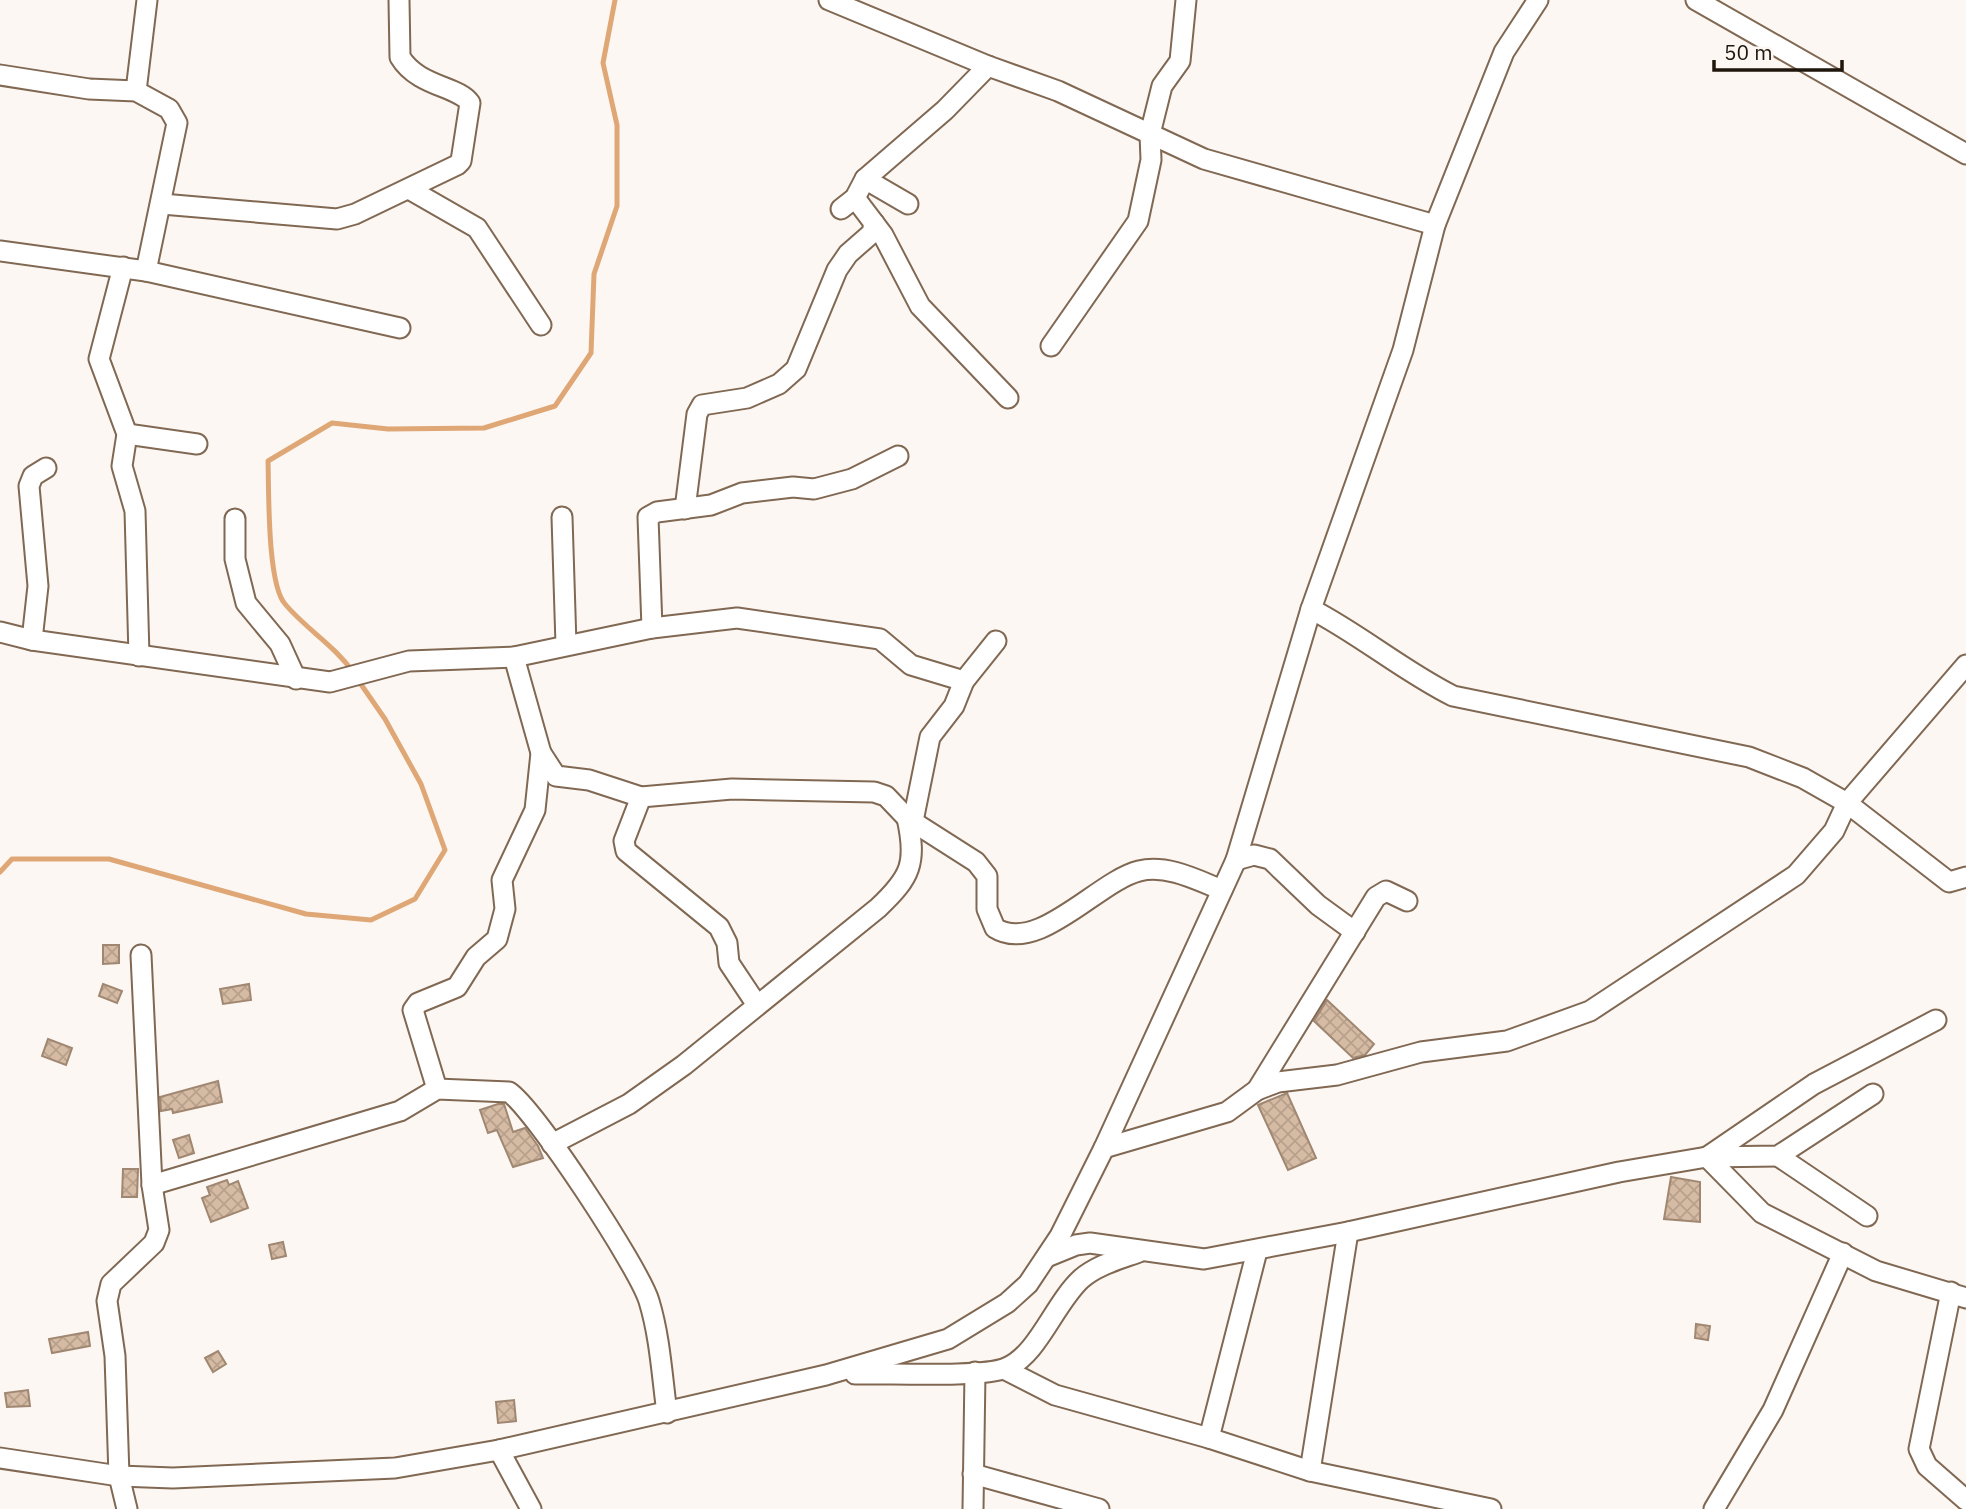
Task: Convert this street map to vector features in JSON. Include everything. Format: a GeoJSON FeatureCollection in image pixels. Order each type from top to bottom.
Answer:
{"type":"FeatureCollection","features":[{"type":"Feature","properties":{"kind":"street"},"geometry":{"type":"LineString","coordinates":[[136,91],[147,0]]}},
{"type":"Feature","properties":{"kind":"street"},"geometry":{"type":"LineString","coordinates":[[162,204],[337,219],[355,214],[450,170],[461,160],[470,103],[463,96],[411,72],[404,64],[400,57],[399,0]]}},
{"type":"Feature","properties":{"kind":"street"},"geometry":{"type":"LineString","coordinates":[[829,0],[988,66],[1058,91],[1204,159],[1435,225]]}},
{"type":"Feature","properties":{"kind":"street"},"geometry":{"type":"LineString","coordinates":[[1051,345],[1138,222],[1151,160],[1150,134],[1161,86],[1180,61],[1186,0]]}},
{"type":"Feature","properties":{"kind":"street"},"geometry":{"type":"LineString","coordinates":[[0,1458],[119,1476],[257,1476],[395,1468],[499,1450],[826,1375],[948,1339],[1007,1303],[1028,1284],[1049,1256],[1104,1148],[1236,860],[1311,609],[1403,350],[1435,225],[1504,52],[1538,0]]}},
{"type":"Feature","properties":{"kind":"street"},"geometry":{"type":"LineString","coordinates":[[1696,0],[1966,153]]}},
{"type":"Feature","properties":{"kind":"street"},"geometry":{"type":"LineString","coordinates":[[988,66],[945,110],[865,179],[848,204],[874,223],[920,306],[1008,398]]}},
{"type":"Feature","properties":{"kind":"street"},"geometry":{"type":"LineString","coordinates":[[0,75],[89,89],[136,91],[169,109],[177,123],[146,271]]}},
{"type":"Feature","properties":{"kind":"street"},"geometry":{"type":"LineString","coordinates":[[865,179],[908,204]]}},
{"type":"Feature","properties":{"kind":"street"},"geometry":{"type":"LineString","coordinates":[[409,189],[477,228],[541,325]]}},
{"type":"Feature","properties":{"kind":"street"},"geometry":{"type":"LineString","coordinates":[[685,509],[697,414],[702,405],[747,398],[779,384],[796,369],[837,270],[848,254],[872,233],[874,223]]}},
{"type":"Feature","properties":{"kind":"street"},"geometry":{"type":"LineString","coordinates":[[0,251],[146,271],[400,328]]}},
{"type":"Feature","properties":{"kind":"street"},"geometry":{"type":"LineString","coordinates":[[123,267],[99,359],[127,434],[122,466],[135,511],[139,656]]}},
{"type":"Feature","properties":{"kind":"street"},"geometry":{"type":"LineString","coordinates":[[127,434],[197,444]]}},
{"type":"Feature","properties":{"kind":"street"},"geometry":{"type":"LineString","coordinates":[[652,628],[648,517],[657,512],[711,505],[742,494],[793,487],[814,489],[852,479],[898,456]]}},
{"type":"Feature","properties":{"kind":"street"},"geometry":{"type":"LineString","coordinates":[[32,640],[38,586],[29,486],[33,476],[46,468]]}},
{"type":"Feature","properties":{"kind":"street"},"geometry":{"type":"LineString","coordinates":[[562,517],[566,645]]}},
{"type":"Feature","properties":{"kind":"street"},"geometry":{"type":"LineString","coordinates":[[234,519],[235,559],[246,603],[280,644],[296,679]]}},
{"type":"Feature","properties":{"kind":"street"},"geometry":{"type":"LineString","coordinates":[[1311,609],[1349,629],[1416,677],[1453,696],[1749,757],[1802,778],[1847,803],[1949,882],[1966,877]]}},
{"type":"Feature","properties":{"kind":"street"},"geometry":{"type":"LineString","coordinates":[[0,632],[32,640],[330,682],[409,661],[514,657],[652,628],[737,618],[880,639],[911,664],[964,681]]}},
{"type":"Feature","properties":{"kind":"street"},"geometry":{"type":"LineString","coordinates":[[552,1144],[628,1104],[684,1065],[757,1005],[807,969],[898,890],[911,868],[913,842],[910,820],[930,737],[954,706],[964,681],[996,641]]}},
{"type":"Feature","properties":{"kind":"street"},"geometry":{"type":"LineString","coordinates":[[514,657],[541,753],[556,776],[589,780],[641,797],[732,789],[861,790],[886,796],[910,820],[976,862],[987,877],[988,909],[995,928],[1012,935],[1032,931],[1094,898],[1121,877],[1140,870],[1178,872],[1222,890]]}},
{"type":"Feature","properties":{"kind":"street"},"geometry":{"type":"LineString","coordinates":[[1104,1148],[1227,1112],[1257,1090],[1278,1082],[1337,1075],[1421,1052],[1507,1041],[1590,1011],[1796,875],[1833,831],[1847,803],[1966,665]]}},
{"type":"Feature","properties":{"kind":"street"},"geometry":{"type":"LineString","coordinates":[[437,1090],[413,1010],[418,1003],[457,987],[476,957],[497,939],[505,909],[502,880],[535,810],[541,753]]}},
{"type":"Feature","properties":{"kind":"street"},"geometry":{"type":"LineString","coordinates":[[641,797],[624,841],[626,851],[719,927],[727,943],[729,963],[757,1005]]}},
{"type":"Feature","properties":{"kind":"street"},"geometry":{"type":"LineString","coordinates":[[913,842],[938,836]]}},
{"type":"Feature","properties":{"kind":"street"},"geometry":{"type":"LineString","coordinates":[[1236,860],[1254,855],[1270,859],[1318,905],[1355,932]]}},
{"type":"Feature","properties":{"kind":"street"},"geometry":{"type":"LineString","coordinates":[[1257,1090],[1380,893],[1386,891],[1407,901]]}},
{"type":"Feature","properties":{"kind":"street"},"geometry":{"type":"LineString","coordinates":[[127,1509],[119,1476],[115,1356],[107,1301],[111,1284],[153,1243],[159,1230],[152,1185],[141,955]]}},
{"type":"Feature","properties":{"kind":"street"},"geometry":{"type":"LineString","coordinates":[[1707,1157],[1814,1084],[1936,1020]]}},
{"type":"Feature","properties":{"kind":"street"},"geometry":{"type":"LineString","coordinates":[[152,1185],[400,1111],[437,1090],[509,1092],[552,1144],[641,1281],[654,1321],[667,1413]]}},
{"type":"Feature","properties":{"kind":"street"},"geometry":{"type":"LineString","coordinates":[[1049,1256],[1076,1245],[1090,1244],[1204,1259],[1348,1232],[1619,1172],[1707,1157],[1778,1156],[1873,1094]]}},
{"type":"Feature","properties":{"kind":"street"},"geometry":{"type":"LineString","coordinates":[[1778,1156],[1867,1216]]}},
{"type":"Feature","properties":{"kind":"street"},"geometry":{"type":"LineString","coordinates":[[1707,1157],[1762,1213],[1876,1271],[1958,1295],[1919,1449],[1927,1466],[1966,1500]]}},
{"type":"Feature","properties":{"kind":"street"},"geometry":{"type":"LineString","coordinates":[[1310,1471],[1348,1232]]}},
{"type":"Feature","properties":{"kind":"street"},"geometry":{"type":"LineString","coordinates":[[1209,1438],[1257,1251]]}},
{"type":"Feature","properties":{"kind":"street"},"geometry":{"type":"LineString","coordinates":[[826,1375],[1004,1369],[1030,1350],[1060,1302],[1083,1277],[1103,1265],[1140,1252]]}},
{"type":"Feature","properties":{"kind":"street"},"geometry":{"type":"LineString","coordinates":[[1714,1509],[1773,1410],[1843,1253]]}},
{"type":"Feature","properties":{"kind":"street"},"geometry":{"type":"LineString","coordinates":[[1004,1369],[1055,1395],[1209,1438],[1310,1471],[1491,1509]]}},
{"type":"Feature","properties":{"kind":"street"},"geometry":{"type":"LineString","coordinates":[[973,1509],[975,1372]]}},
{"type":"Feature","properties":{"kind":"street"},"geometry":{"type":"LineString","coordinates":[[499,1450],[531,1509]]}},
{"type":"Feature","properties":{"kind":"street"},"geometry":{"type":"LineString","coordinates":[[973,1474],[1099,1509]]}},
{"type":"Feature","properties":{"kind":"building"},"geometry":{"type":"Polygon","coordinates":[[[103,945],[119,945],[119,963],[103,964],[103,945]]]}},
{"type":"Feature","properties":{"kind":"building"},"geometry":{"type":"Polygon","coordinates":[[[103,984],[122,991],[117,1003],[99,996],[103,984]]]}},
{"type":"Feature","properties":{"kind":"building"},"geometry":{"type":"Polygon","coordinates":[[[249,984],[251,1000],[223,1004],[220,989],[249,984]]]}},
{"type":"Feature","properties":{"kind":"building"},"geometry":{"type":"Polygon","coordinates":[[[1327,1000],[1374,1044],[1365,1055],[1353,1058],[1314,1021],[1327,1000]]]}},
{"type":"Feature","properties":{"kind":"building"},"geometry":{"type":"Polygon","coordinates":[[[48,1039],[72,1048],[66,1065],[42,1056],[48,1039]]]}},
{"type":"Feature","properties":{"kind":"building"},"geometry":{"type":"Polygon","coordinates":[[[218,1081],[222,1102],[173,1113],[172,1109],[161,1111],[160,1097],[218,1081]]]}},
{"type":"Feature","properties":{"kind":"building"},"geometry":{"type":"Polygon","coordinates":[[[1287,1093],[1316,1158],[1288,1170],[1258,1105],[1287,1093]]]}},
{"type":"Feature","properties":{"kind":"building"},"geometry":{"type":"Polygon","coordinates":[[[504,1104],[513,1132],[525,1128],[543,1158],[513,1167],[497,1130],[488,1133],[480,1110],[504,1104]]]}},
{"type":"Feature","properties":{"kind":"building"},"geometry":{"type":"Polygon","coordinates":[[[189,1135],[194,1153],[179,1158],[173,1140],[189,1135]]]}},
{"type":"Feature","properties":{"kind":"building"},"geometry":{"type":"Polygon","coordinates":[[[123,1169],[138,1169],[137,1197],[122,1197],[123,1169]]]}},
{"type":"Feature","properties":{"kind":"building"},"geometry":{"type":"Polygon","coordinates":[[[1671,1177],[1700,1182],[1700,1222],[1664,1219],[1671,1177]]]}},
{"type":"Feature","properties":{"kind":"building"},"geometry":{"type":"Polygon","coordinates":[[[227,1180],[229,1185],[238,1181],[248,1208],[211,1222],[202,1198],[210,1195],[207,1187],[227,1180]]]}},
{"type":"Feature","properties":{"kind":"building"},"geometry":{"type":"Polygon","coordinates":[[[283,1242],[286,1256],[272,1259],[269,1245],[283,1242]]]}},
{"type":"Feature","properties":{"kind":"building"},"geometry":{"type":"Polygon","coordinates":[[[1696,1324],[1710,1326],[1708,1340],[1695,1338],[1696,1324]]]}},
{"type":"Feature","properties":{"kind":"building"},"geometry":{"type":"Polygon","coordinates":[[[88,1332],[90,1346],[52,1353],[49,1339],[88,1332]]]}},
{"type":"Feature","properties":{"kind":"building"},"geometry":{"type":"Polygon","coordinates":[[[218,1351],[226,1364],[213,1372],[205,1358],[218,1351]]]}},
{"type":"Feature","properties":{"kind":"building"},"geometry":{"type":"Polygon","coordinates":[[[28,1390],[30,1406],[7,1407],[5,1393],[28,1390]]]}},
{"type":"Feature","properties":{"kind":"building"},"geometry":{"type":"Polygon","coordinates":[[[514,1400],[516,1421],[498,1423],[496,1402],[514,1400]]]}},
{"type":"Feature","properties":{"kind":"waterway"},"geometry":{"type":"LineString","coordinates":[[353,672],[293,613],[279,593],[270,536],[268,461],[332,423],[388,429],[484,428],[555,406],[591,353],[594,274],[617,206],[617,125],[603,63],[615,0]]}},
{"type":"Feature","properties":{"kind":"waterway"},"geometry":{"type":"LineString","coordinates":[[0,872],[12,859],[109,859],[306,914],[371,920],[415,899],[445,850],[421,784],[385,719],[358,680]]}}]}
